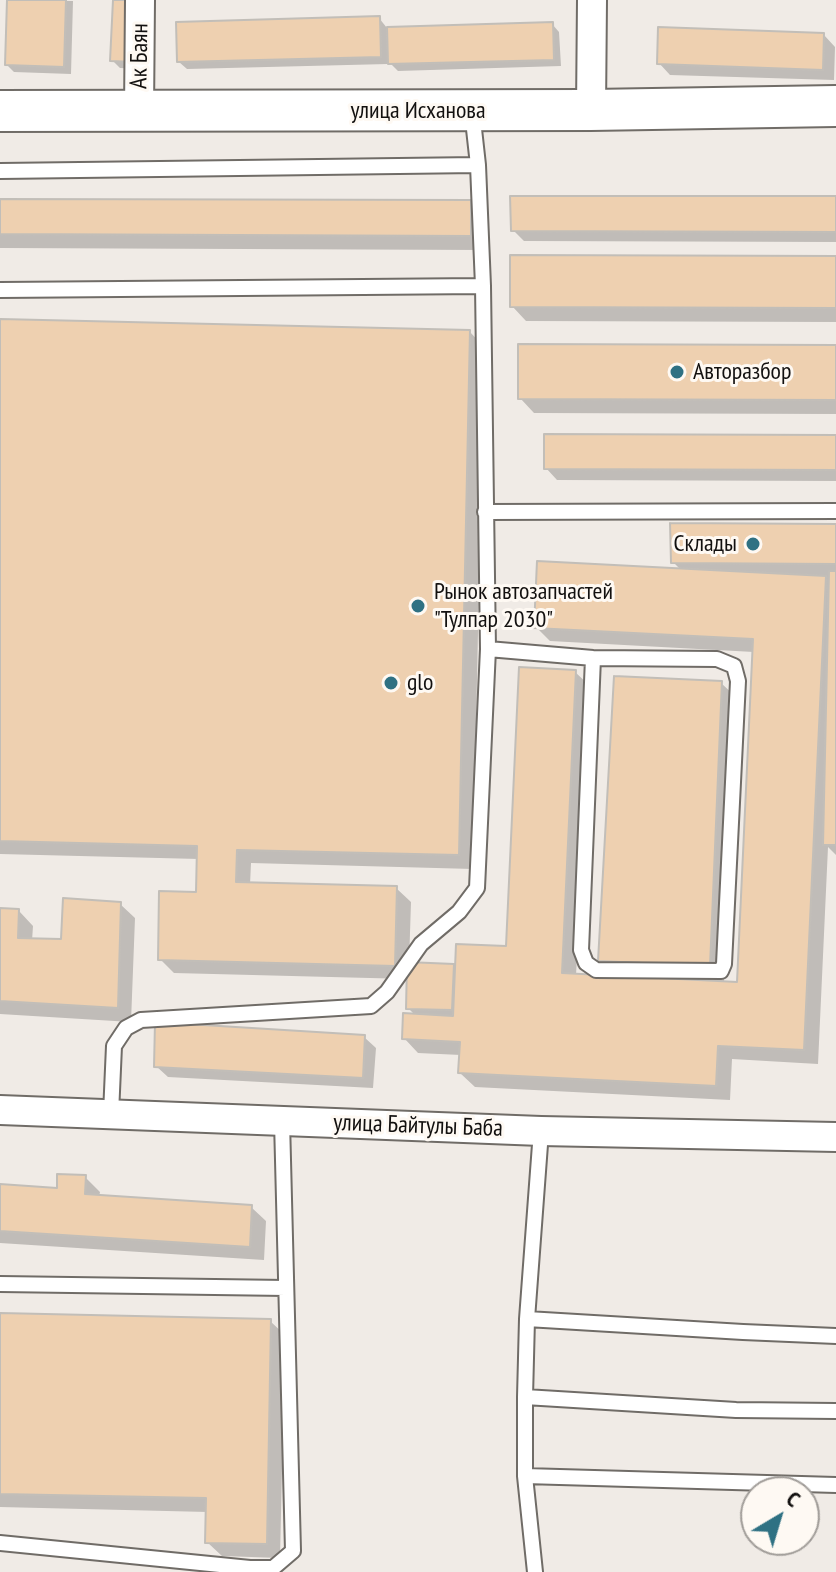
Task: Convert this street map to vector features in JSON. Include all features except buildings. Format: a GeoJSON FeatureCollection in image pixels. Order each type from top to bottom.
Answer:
{"type":"FeatureCollection","features":[{"type":"Feature","properties":{"kind":"main road","name":"улица Исханова"},"geometry":{"type":"LineString","coordinates":[[0,111],[471,111],[836,106]]}},
{"type":"Feature","properties":{"kind":"street","name":"Ак Баян"},"geometry":{"type":"LineString","coordinates":[[139,112],[140,0]]}},
{"type":"Feature","properties":{"kind":"street"},"geometry":{"type":"LineString","coordinates":[[591,110],[592,0]]}},
{"type":"Feature","properties":{"kind":"street","name":"улица Байтулы Баба"},"geometry":{"type":"LineString","coordinates":[[0,1110],[541,1131],[836,1137]]}},
{"type":"Feature","properties":{"kind":"lane"},"geometry":{"type":"LineString","coordinates":[[111,1114],[114,1046],[126,1028],[141,1020],[371,1006],[387,992],[421,944],[459,912],[477,888],[488,649],[483,286],[478,165],[471,111]]}},
{"type":"Feature","properties":{"kind":"lane"},"geometry":{"type":"LineString","coordinates":[[0,171],[478,165]]}},
{"type":"Feature","properties":{"kind":"lane"},"geometry":{"type":"LineString","coordinates":[[0,290],[483,286]]}},
{"type":"Feature","properties":{"kind":"lane"},"geometry":{"type":"LineString","coordinates":[[485,512],[836,511]]}},
{"type":"Feature","properties":{"kind":"lane"},"geometry":{"type":"LineString","coordinates":[[488,649],[593,658],[717,659],[734,666],[738,681],[724,964],[721,971],[596,970],[586,963],[581,950],[593,658]]}},
{"type":"Feature","properties":{"kind":"lane"},"geometry":{"type":"LineString","coordinates":[[0,1543],[250,1568],[273,1568],[293,1551],[282,1121]]}},
{"type":"Feature","properties":{"kind":"lane"},"geometry":{"type":"LineString","coordinates":[[535,1572],[525,1476],[525,1397],[527,1319],[541,1131]]}},
{"type":"Feature","properties":{"kind":"lane"},"geometry":{"type":"LineString","coordinates":[[0,1284],[286,1288]]}},
{"type":"Feature","properties":{"kind":"lane"},"geometry":{"type":"LineString","coordinates":[[527,1319],[836,1336]]}},
{"type":"Feature","properties":{"kind":"lane"},"geometry":{"type":"LineString","coordinates":[[525,1397],[736,1410],[836,1411]]}},
{"type":"Feature","properties":{"kind":"lane"},"geometry":{"type":"LineString","coordinates":[[525,1476],[836,1485]]}},
{"type":"Feature","properties":{"kind":"place","name":"Авторазбор"},"geometry":{"type":"Point","coordinates":[677,372]}},
{"type":"Feature","properties":{"kind":"place","name":"Склады"},"geometry":{"type":"Point","coordinates":[753,544]}},
{"type":"Feature","properties":{"kind":"place","name":"Рынок автозапчастей \"Тулпар 2030\""},"geometry":{"type":"Point","coordinates":[418,606]}},
{"type":"Feature","properties":{"kind":"place","name":"glo"},"geometry":{"type":"Point","coordinates":[391,683]}}]}
